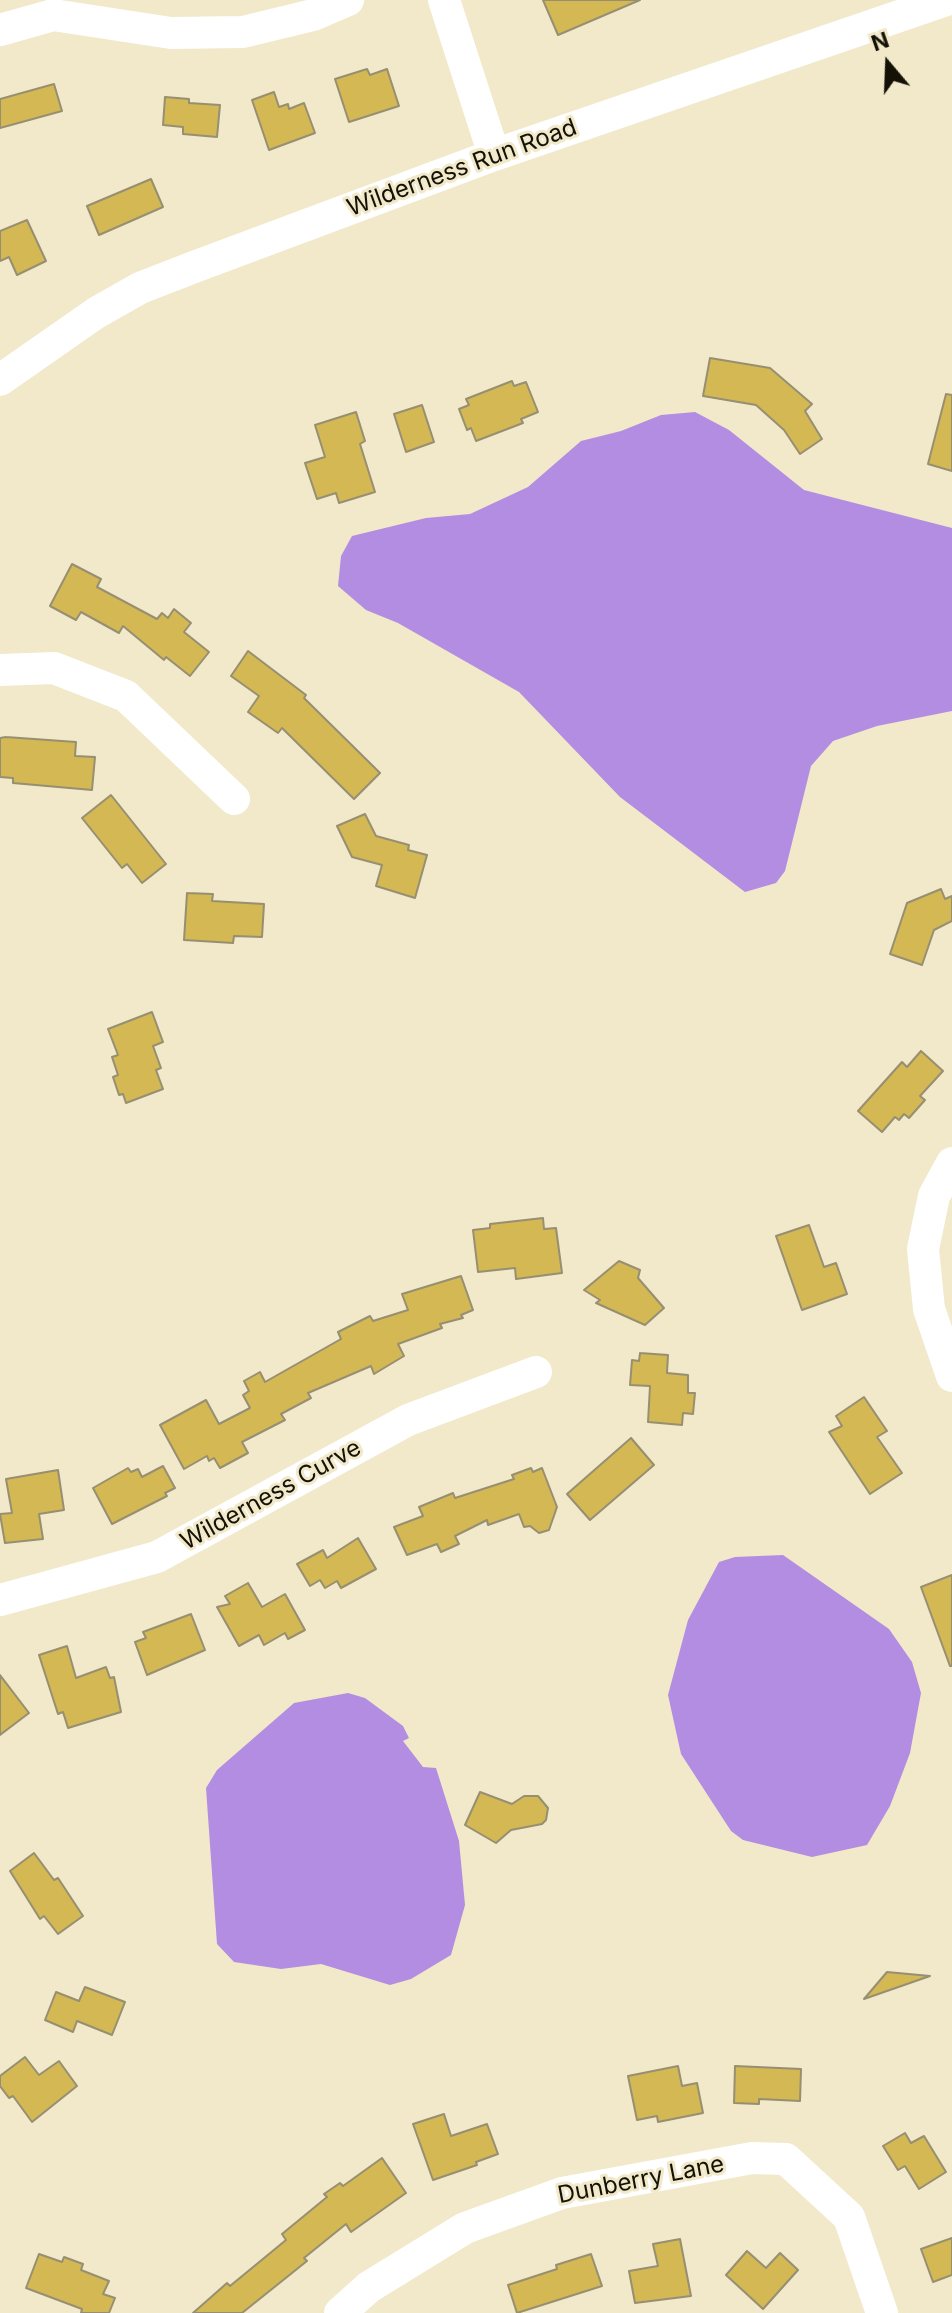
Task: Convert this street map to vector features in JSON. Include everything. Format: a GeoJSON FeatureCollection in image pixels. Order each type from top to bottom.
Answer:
{"type":"FeatureCollection","features":[{"type":"Feature","properties":{"kind":"street"},"geometry":{"type":"LineString","coordinates":[[0,30],[50,8],[171,33],[243,32],[313,15],[348,0]]}},
{"type":"Feature","properties":{"kind":"street"},"geometry":{"type":"LineString","coordinates":[[444,0],[494,155]]}},
{"type":"Feature","properties":{"kind":"street","name":"Wilderness Run Road"},"geometry":{"type":"LineString","coordinates":[[0,380],[96,313],[140,288],[494,155],[946,0]]}},
{"type":"Feature","properties":{"kind":"street"},"geometry":{"type":"LineString","coordinates":[[0,670],[54,668],[126,696],[234,799]]}},
{"type":"Feature","properties":{"kind":"street"},"geometry":{"type":"LineString","coordinates":[[952,1163],[934,1196],[923,1249],[929,1309],[952,1376]]}},
{"type":"Feature","properties":{"kind":"street","name":"Wilderness Curve"},"geometry":{"type":"LineString","coordinates":[[0,1600],[157,1557],[408,1420],[536,1372]]}},
{"type":"Feature","properties":{"kind":"street","name":"Dunberry Lane"},"geometry":{"type":"LineString","coordinates":[[340,2313],[369,2287],[465,2228],[562,2193],[752,2158],[786,2159],[849,2217],[882,2313]]}},
{"type":"Feature","properties":{"kind":"shaded area"},"geometry":{"type":"Polygon","coordinates":[[[695,412],[729,430],[804,490],[952,528],[952,711],[877,726],[833,741],[811,766],[785,871],[776,883],[745,892],[620,797],[519,692],[398,623],[366,610],[338,586],[341,556],[352,536],[426,518],[470,514],[528,487],[581,441],[621,431],[661,415],[695,412]]]}},
{"type":"Feature","properties":{"kind":"shaded area"},"geometry":{"type":"Polygon","coordinates":[[[783,1555],[889,1629],[912,1662],[921,1693],[910,1753],[890,1806],[867,1845],[812,1857],[743,1840],[731,1831],[681,1754],[668,1695],[688,1620],[719,1562],[735,1557],[783,1555]]]}},
{"type":"Feature","properties":{"kind":"shaded area"},"geometry":{"type":"Polygon","coordinates":[[[348,1693],[365,1698],[403,1726],[409,1738],[403,1741],[423,1767],[436,1768],[459,1841],[465,1905],[451,1955],[411,1979],[390,1985],[321,1964],[281,1969],[234,1962],[217,1944],[206,1788],[217,1770],[294,1703],[348,1693]]]}},
{"type":"Feature","properties":{"kind":"building"},"geometry":{"type":"Polygon","coordinates":[[[543,0],[640,0],[558,35],[543,0]]]}},
{"type":"Feature","properties":{"kind":"building"},"geometry":{"type":"Polygon","coordinates":[[[367,69],[370,75],[387,69],[399,106],[349,122],[335,79],[367,69]]]}},
{"type":"Feature","properties":{"kind":"building"},"geometry":{"type":"Polygon","coordinates":[[[54,84],[62,111],[0,128],[0,99],[54,84]]]}},
{"type":"Feature","properties":{"kind":"building"},"geometry":{"type":"Polygon","coordinates":[[[274,92],[279,107],[288,104],[289,109],[304,103],[315,133],[269,150],[252,100],[274,92]]]}},
{"type":"Feature","properties":{"kind":"building"},"geometry":{"type":"Polygon","coordinates":[[[165,97],[189,99],[189,103],[220,105],[217,137],[183,134],[183,127],[163,125],[165,97]]]}},
{"type":"Feature","properties":{"kind":"building"},"geometry":{"type":"Polygon","coordinates":[[[151,179],[163,207],[99,235],[87,206],[151,179]]]}},
{"type":"Feature","properties":{"kind":"building"},"geometry":{"type":"Polygon","coordinates":[[[27,220],[46,261],[17,275],[9,257],[0,261],[0,231],[27,220]]]}},
{"type":"Feature","properties":{"kind":"building"},"geometry":{"type":"Polygon","coordinates":[[[710,358],[770,368],[812,404],[805,411],[822,439],[800,454],[784,430],[756,405],[703,396],[710,358]]]}},
{"type":"Feature","properties":{"kind":"building"},"geometry":{"type":"Polygon","coordinates":[[[512,381],[514,386],[526,382],[538,412],[521,419],[523,423],[476,441],[471,428],[467,430],[459,409],[469,405],[466,399],[512,381]]]}},
{"type":"Feature","properties":{"kind":"building"},"geometry":{"type":"Polygon","coordinates":[[[946,394],[952,395],[952,471],[928,464],[946,394]]]}},
{"type":"Feature","properties":{"kind":"building"},"geometry":{"type":"Polygon","coordinates":[[[422,405],[434,442],[406,452],[394,414],[422,405]]]}},
{"type":"Feature","properties":{"kind":"building"},"geometry":{"type":"Polygon","coordinates":[[[356,412],[365,441],[360,444],[375,492],[339,503],[336,493],[317,499],[305,463],[325,457],[315,425],[356,412]]]}},
{"type":"Feature","properties":{"kind":"building"},"geometry":{"type":"Polygon","coordinates":[[[72,564],[101,579],[97,587],[157,619],[162,613],[168,618],[174,609],[191,623],[184,632],[209,652],[190,676],[166,657],[164,660],[123,626],[119,633],[81,612],[76,620],[50,606],[72,564]]]}},
{"type":"Feature","properties":{"kind":"building"},"geometry":{"type":"Polygon","coordinates":[[[248,651],[306,695],[304,698],[380,773],[354,799],[282,728],[278,733],[248,712],[259,696],[231,676],[248,651]]]}},
{"type":"Feature","properties":{"kind":"building"},"geometry":{"type":"Polygon","coordinates":[[[0,738],[76,742],[75,756],[95,757],[92,790],[13,783],[13,778],[0,777],[0,738]]]}},
{"type":"Feature","properties":{"kind":"building"},"geometry":{"type":"Polygon","coordinates":[[[111,795],[166,864],[142,883],[127,864],[122,868],[82,818],[111,795]]]}},
{"type":"Feature","properties":{"kind":"building"},"geometry":{"type":"Polygon","coordinates":[[[365,814],[376,836],[409,845],[408,850],[427,855],[415,898],[376,886],[382,865],[352,857],[337,826],[365,814]]]}},
{"type":"Feature","properties":{"kind":"building"},"geometry":{"type":"Polygon","coordinates":[[[941,889],[945,899],[952,896],[952,921],[934,930],[922,965],[890,954],[907,903],[941,889]]]}},
{"type":"Feature","properties":{"kind":"building"},"geometry":{"type":"Polygon","coordinates":[[[187,893],[213,894],[212,901],[264,904],[262,937],[234,936],[233,943],[184,940],[187,893]]]}},
{"type":"Feature","properties":{"kind":"building"},"geometry":{"type":"Polygon","coordinates":[[[152,1012],[163,1042],[153,1046],[161,1068],[156,1070],[163,1089],[126,1103],[123,1094],[119,1095],[113,1077],[118,1075],[112,1057],[118,1055],[108,1029],[152,1012]]]}},
{"type":"Feature","properties":{"kind":"building"},"geometry":{"type":"Polygon","coordinates":[[[921,1051],[943,1071],[920,1096],[925,1100],[909,1118],[904,1114],[899,1120],[895,1117],[882,1132],[858,1111],[902,1062],[907,1067],[921,1051]]]}},
{"type":"Feature","properties":{"kind":"building"},"geometry":{"type":"Polygon","coordinates":[[[543,1218],[544,1229],[556,1228],[562,1273],[516,1279],[515,1268],[478,1272],[473,1230],[490,1228],[490,1224],[543,1218]]]}},
{"type":"Feature","properties":{"kind":"building"},"geometry":{"type":"Polygon","coordinates":[[[809,1225],[824,1267],[836,1263],[847,1294],[802,1310],[776,1236],[809,1225]]]}},
{"type":"Feature","properties":{"kind":"building"},"geometry":{"type":"Polygon","coordinates":[[[619,1261],[640,1270],[638,1278],[664,1308],[645,1325],[596,1303],[600,1300],[584,1290],[619,1261]]]}},
{"type":"Feature","properties":{"kind":"building"},"geometry":{"type":"Polygon","coordinates":[[[461,1276],[473,1310],[461,1315],[463,1318],[440,1324],[442,1328],[398,1344],[404,1356],[374,1374],[371,1366],[308,1393],[311,1398],[281,1414],[285,1420],[242,1442],[248,1453],[220,1468],[214,1458],[209,1461],[207,1456],[184,1469],[160,1425],[206,1400],[219,1424],[250,1408],[243,1395],[249,1391],[244,1381],[260,1372],[265,1382],[341,1339],[338,1332],[370,1316],[373,1321],[408,1310],[402,1294],[461,1276]]]}},
{"type":"Feature","properties":{"kind":"building"},"geometry":{"type":"Polygon","coordinates":[[[640,1353],[668,1355],[667,1373],[688,1375],[688,1393],[695,1393],[693,1414],[683,1413],[682,1425],[648,1422],[650,1386],[630,1385],[632,1360],[639,1361],[640,1353]]]}},
{"type":"Feature","properties":{"kind":"building"},"geometry":{"type":"Polygon","coordinates":[[[864,1397],[887,1431],[877,1437],[902,1473],[870,1494],[829,1432],[842,1426],[836,1416],[864,1397]]]}},
{"type":"Feature","properties":{"kind":"building"},"geometry":{"type":"Polygon","coordinates":[[[631,1438],[654,1465],[590,1520],[567,1494],[631,1438]]]}},
{"type":"Feature","properties":{"kind":"building"},"geometry":{"type":"Polygon","coordinates":[[[163,1466],[175,1488],[165,1493],[167,1496],[112,1524],[93,1488],[128,1468],[131,1472],[138,1469],[142,1477],[163,1466]]]}},
{"type":"Feature","properties":{"kind":"building"},"geometry":{"type":"Polygon","coordinates":[[[531,1468],[533,1472],[542,1468],[557,1507],[549,1530],[539,1533],[530,1526],[524,1527],[519,1514],[488,1525],[487,1520],[455,1536],[459,1544],[441,1552],[437,1544],[407,1555],[394,1527],[423,1516],[419,1507],[453,1493],[455,1498],[514,1479],[512,1475],[531,1468]]]}},
{"type":"Feature","properties":{"kind":"building"},"geometry":{"type":"Polygon","coordinates":[[[58,1470],[64,1510],[39,1514],[43,1539],[5,1543],[0,1514],[12,1513],[6,1479],[58,1470]]]}},
{"type":"Feature","properties":{"kind":"building"},"geometry":{"type":"Polygon","coordinates":[[[358,1538],[376,1569],[341,1588],[337,1581],[325,1588],[320,1580],[310,1586],[297,1564],[323,1550],[327,1558],[358,1538]]]}},
{"type":"Feature","properties":{"kind":"building"},"geometry":{"type":"Polygon","coordinates":[[[952,1575],[952,1666],[950,1666],[921,1587],[952,1575]]]}},
{"type":"Feature","properties":{"kind":"building"},"geometry":{"type":"Polygon","coordinates":[[[248,1583],[262,1607],[285,1594],[305,1630],[288,1639],[285,1633],[264,1645],[259,1635],[239,1646],[217,1607],[230,1604],[225,1596],[248,1583]]]}},
{"type":"Feature","properties":{"kind":"building"},"geometry":{"type":"Polygon","coordinates":[[[191,1614],[205,1650],[147,1675],[135,1642],[146,1638],[143,1632],[191,1614]]]}},
{"type":"Feature","properties":{"kind":"building"},"geometry":{"type":"Polygon","coordinates":[[[67,1646],[76,1678],[106,1667],[110,1678],[114,1677],[121,1712],[68,1728],[63,1712],[58,1714],[39,1655],[67,1646]]]}},
{"type":"Feature","properties":{"kind":"building"},"geometry":{"type":"Polygon","coordinates":[[[0,1675],[29,1713],[0,1735],[0,1675]]]}},
{"type":"Feature","properties":{"kind":"building"},"geometry":{"type":"Polygon","coordinates":[[[480,1792],[512,1804],[524,1796],[538,1796],[548,1808],[546,1820],[542,1824],[511,1830],[496,1843],[465,1825],[480,1792]]]}},
{"type":"Feature","properties":{"kind":"building"},"geometry":{"type":"Polygon","coordinates":[[[34,1853],[54,1880],[58,1878],[83,1916],[58,1934],[44,1916],[40,1919],[10,1871],[34,1853]]]}},
{"type":"Feature","properties":{"kind":"building"},"geometry":{"type":"Polygon","coordinates":[[[887,1972],[930,1976],[864,1999],[887,1972]]]}},
{"type":"Feature","properties":{"kind":"building"},"geometry":{"type":"Polygon","coordinates":[[[85,1987],[125,2002],[112,2035],[77,2021],[73,2032],[45,2020],[56,1992],[79,2001],[85,1987]]]}},
{"type":"Feature","properties":{"kind":"building"},"geometry":{"type":"Polygon","coordinates":[[[25,2057],[39,2075],[59,2061],[77,2086],[32,2122],[13,2096],[9,2098],[0,2086],[0,2076],[25,2057]]]}},
{"type":"Feature","properties":{"kind":"building"},"geometry":{"type":"Polygon","coordinates":[[[678,2066],[682,2086],[697,2083],[703,2113],[658,2122],[657,2116],[637,2120],[628,2076],[678,2066]]]}},
{"type":"Feature","properties":{"kind":"building"},"geometry":{"type":"Polygon","coordinates":[[[735,2066],[801,2069],[800,2101],[759,2099],[759,2104],[734,2103],[735,2066]]]}},
{"type":"Feature","properties":{"kind":"building"},"geometry":{"type":"Polygon","coordinates":[[[444,2114],[451,2136],[487,2124],[498,2154],[476,2162],[477,2165],[433,2180],[413,2124],[444,2114]]]}},
{"type":"Feature","properties":{"kind":"building"},"geometry":{"type":"Polygon","coordinates":[[[905,2133],[911,2143],[924,2136],[946,2172],[919,2189],[905,2166],[898,2170],[883,2146],[905,2133]]]}},
{"type":"Feature","properties":{"kind":"building"},"geometry":{"type":"Polygon","coordinates":[[[382,2158],[406,2193],[351,2232],[346,2224],[304,2258],[307,2261],[242,2313],[193,2313],[227,2283],[230,2286],[286,2240],[282,2234],[327,2197],[324,2194],[340,2183],[343,2186],[382,2158]]]}},
{"type":"Feature","properties":{"kind":"building"},"geometry":{"type":"Polygon","coordinates":[[[952,2238],[952,2275],[933,2282],[921,2249],[952,2238]]]}},
{"type":"Feature","properties":{"kind":"building"},"geometry":{"type":"Polygon","coordinates":[[[680,2239],[691,2296],[635,2303],[629,2271],[658,2266],[653,2244],[680,2239]]]}},
{"type":"Feature","properties":{"kind":"building"},"geometry":{"type":"Polygon","coordinates":[[[747,2251],[766,2268],[780,2253],[798,2270],[763,2309],[726,2275],[747,2251]]]}},
{"type":"Feature","properties":{"kind":"building"},"geometry":{"type":"Polygon","coordinates":[[[39,2254],[62,2262],[64,2257],[83,2264],[81,2270],[109,2281],[103,2294],[115,2298],[109,2313],[81,2313],[82,2309],[26,2288],[39,2254]]]}},
{"type":"Feature","properties":{"kind":"building"},"geometry":{"type":"Polygon","coordinates":[[[591,2254],[602,2286],[517,2313],[508,2285],[591,2254]]]}}]}
